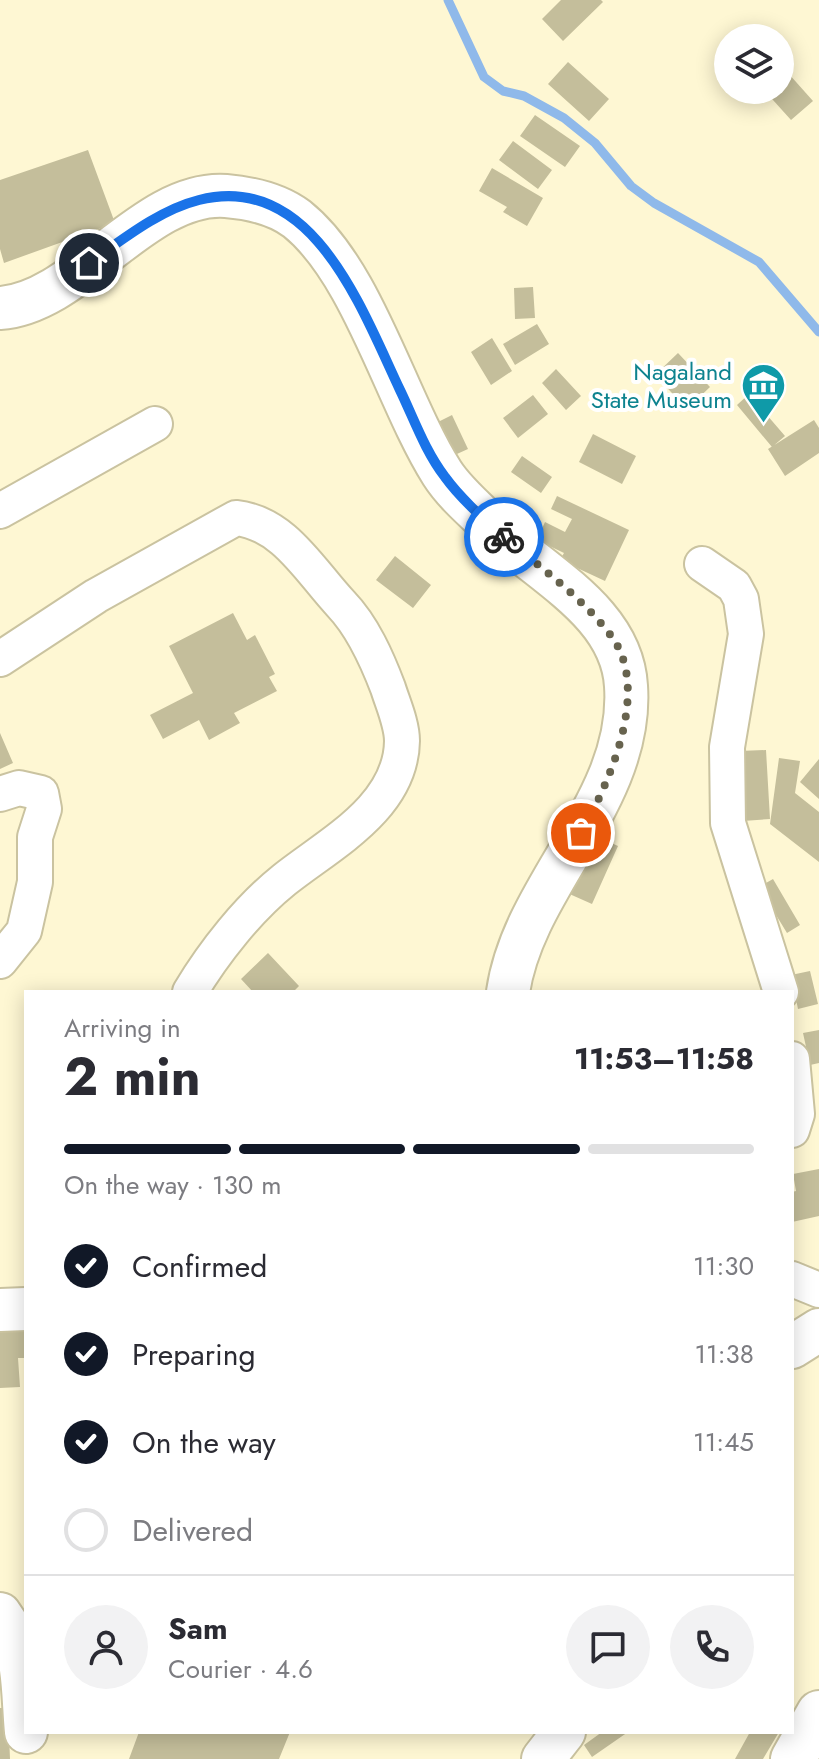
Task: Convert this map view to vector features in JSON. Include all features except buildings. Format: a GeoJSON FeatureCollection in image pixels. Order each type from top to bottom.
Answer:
{"type":"FeatureCollection","features":[{"type":"Feature","properties":{"kind":"highway"},"geometry":{"type":"LineString","coordinates":[[793,1759],[819,1713]]}},
{"type":"Feature","properties":{"kind":"street"},"geometry":{"type":"LineString","coordinates":[[0,308],[37,301],[145,225],[198,200],[222,196],[259,200],[295,217],[327,248],[444,476],[503,537],[592,614],[614,639],[623,659],[627,718],[619,748],[593,811],[522,935],[508,990]]}},
{"type":"Feature","properties":{"kind":"street"},"geometry":{"type":"LineString","coordinates":[[0,511],[155,424]]}},
{"type":"Feature","properties":{"kind":"street"},"geometry":{"type":"LineString","coordinates":[[0,659],[96,596],[236,518],[256,520],[280,535],[345,607],[377,657],[402,739],[399,761],[388,790],[331,847],[282,881],[237,929],[191,990]]}},
{"type":"Feature","properties":{"kind":"street"},"geometry":{"type":"LineString","coordinates":[[702,564],[734,586],[741,599],[746,634],[727,747],[728,823],[780,990]]}},
{"type":"Feature","properties":{"kind":"street"},"geometry":{"type":"LineString","coordinates":[[0,632],[35,637]]}},
{"type":"Feature","properties":{"kind":"street"},"geometry":{"type":"LineString","coordinates":[[0,794],[19,788],[41,793],[44,809],[35,837],[35,882],[24,931],[0,961]]}},
{"type":"Feature","properties":{"kind":"street"},"geometry":{"type":"LineString","coordinates":[[794,1081],[797,1114],[794,1124]]}},
{"type":"Feature","properties":{"kind":"street"},"geometry":{"type":"LineString","coordinates":[[794,1280],[819,1290]]}},
{"type":"Feature","properties":{"kind":"street"},"geometry":{"type":"LineString","coordinates":[[0,1310],[24,1309]]}},
{"type":"Feature","properties":{"kind":"street"},"geometry":{"type":"LineString","coordinates":[[794,1313],[819,1313]]}},
{"type":"Feature","properties":{"kind":"street"},"geometry":{"type":"LineString","coordinates":[[794,1346],[819,1330]]}},
{"type":"Feature","properties":{"kind":"street"},"geometry":{"type":"LineString","coordinates":[[0,1614],[14,1636],[21,1661],[24,1704]]}},
{"type":"Feature","properties":{"kind":"street"},"geometry":{"type":"LineString","coordinates":[[26,1734],[29,1759]]}},
{"type":"Feature","properties":{"kind":"street"},"geometry":{"type":"LineString","coordinates":[[543,1759],[562,1734]]}},
{"type":"Feature","properties":{"kind":"waterway"},"geometry":{"type":"LineString","coordinates":[[448,0],[484,77],[503,91],[524,96],[564,118],[595,143],[631,186],[654,203],[759,262],[819,332]]}},
{"type":"Feature","properties":{"kind":"way so far"},"geometry":{"type":"LineString","coordinates":[[504,537],[592,614],[614,639],[623,659],[627,718],[619,748],[581,833]]}},
{"type":"Feature","properties":{"kind":"place","name":"Nagaland State Museum"},"geometry":{"type":"Point","coordinates":[763,425]}},
{"type":"Feature","properties":{"kind":"route"},"geometry":{"type":"LineString","coordinates":[[89,263],[145,225],[198,200],[222,196],[259,200],[295,217],[327,248],[444,476],[504,537]]}}]}
